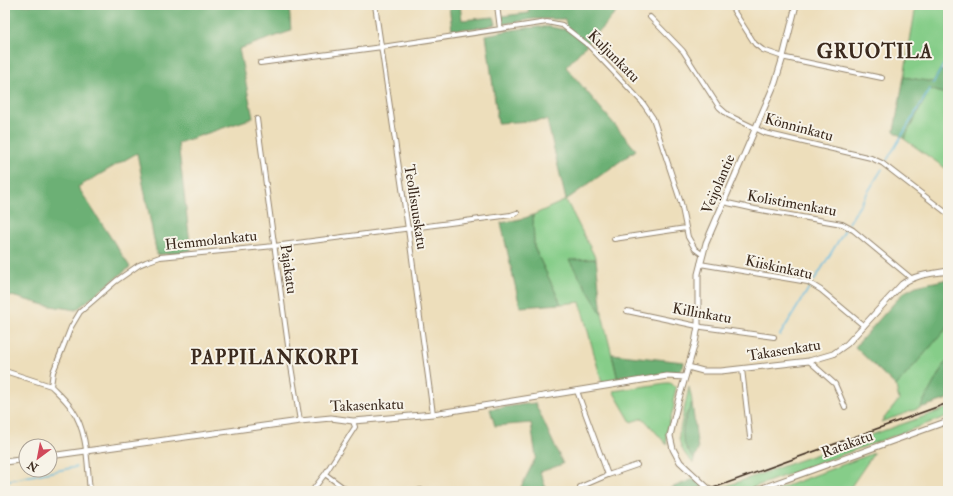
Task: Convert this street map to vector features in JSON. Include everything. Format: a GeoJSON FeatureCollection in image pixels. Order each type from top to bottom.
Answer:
{"type":"FeatureCollection","features":[{"type":"Feature","properties":{"kind":"street","name":"Teollisuuskatu"},"geometry":{"type":"LineString","coordinates":[[375,5],[382,47],[394,143],[408,229],[433,414]]}},
{"type":"Feature","properties":{"kind":"street"},"geometry":{"type":"LineString","coordinates":[[497,5],[500,29]]}},
{"type":"Feature","properties":{"kind":"street"},"geometry":{"type":"LineString","coordinates":[[730,5],[755,44],[763,50],[783,57],[882,78]]}},
{"type":"Feature","properties":{"kind":"street","name":"Veijolantie"},"geometry":{"type":"LineString","coordinates":[[711,491],[680,462],[673,450],[670,436],[695,343],[698,326],[698,274],[706,243],[769,97],[783,57],[796,5]]}},
{"type":"Feature","properties":{"kind":"street","name":"Könninkatu"},"geometry":{"type":"LineString","coordinates":[[650,17],[683,51],[723,111],[765,133],[871,158],[882,163],[948,214]]}},
{"type":"Feature","properties":{"kind":"street","name":"Kuljunkatu"},"geometry":{"type":"LineString","coordinates":[[260,63],[382,47],[547,22],[562,24],[589,46],[642,102],[653,118],[681,203],[691,244],[702,255]]}},
{"type":"Feature","properties":{"kind":"street","name":"Pajakatu"},"geometry":{"type":"LineString","coordinates":[[257,119],[290,360],[300,421]]}},
{"type":"Feature","properties":{"kind":"street","name":"Kolistimenkatu"},"geometry":{"type":"LineString","coordinates":[[723,202],[842,224],[853,230],[911,278]]}},
{"type":"Feature","properties":{"kind":"street","name":"Hemmolankatu"},"geometry":{"type":"LineString","coordinates":[[51,386],[53,372],[80,312],[116,281],[139,265],[160,257],[274,246],[511,215],[516,213]]}},
{"type":"Feature","properties":{"kind":"street"},"geometry":{"type":"LineString","coordinates":[[614,240],[686,228]]}},
{"type":"Feature","properties":{"kind":"street","name":"Kiiskinkatu"},"geometry":{"type":"LineString","coordinates":[[700,264],[808,282],[821,290],[864,326]]}},
{"type":"Feature","properties":{"kind":"street","name":"Takasenkatu"},"geometry":{"type":"LineString","coordinates":[[688,367],[703,371],[720,371],[809,361],[833,354],[847,344],[902,284],[911,278],[929,273],[948,271]]}},
{"type":"Feature","properties":{"kind":"street","name":"Killinkatu"},"geometry":{"type":"LineString","coordinates":[[627,311],[698,326],[774,337]]}},
{"type":"Feature","properties":{"kind":"street"},"geometry":{"type":"LineString","coordinates":[[809,361],[835,384],[845,407]]}},
{"type":"Feature","properties":{"kind":"street"},"geometry":{"type":"LineString","coordinates":[[742,368],[750,437]]}},
{"type":"Feature","properties":{"kind":"street"},"geometry":{"type":"LineString","coordinates":[[5,372],[51,386],[73,410],[80,426],[86,451],[90,491]]}},
{"type":"Feature","properties":{"kind":"street","name":"Takasenkatu"},"geometry":{"type":"LineString","coordinates":[[58,455],[300,421],[331,418],[353,421],[433,414],[667,376],[685,377]]}},
{"type":"Feature","properties":{"kind":"street"},"geometry":{"type":"LineString","coordinates":[[577,391],[608,475]]}},
{"type":"Feature","properties":{"kind":"street"},"geometry":{"type":"LineString","coordinates":[[312,491],[325,474],[354,428],[353,421]]}},
{"type":"Feature","properties":{"kind":"street","name":"Ratakatu"},"geometry":{"type":"LineString","coordinates":[[754,491],[948,421]]}},
{"type":"Feature","properties":{"kind":"street"},"geometry":{"type":"LineString","coordinates":[[5,462],[18,460]]}},
{"type":"Feature","properties":{"kind":"street"},"geometry":{"type":"LineString","coordinates":[[580,487],[636,465]]}},
{"type":"Feature","properties":{"kind":"street"},"geometry":{"type":"LineString","coordinates":[[325,474],[348,491]]}},
{"type":"Feature","properties":{"kind":"green space"},"geometry":{"type":"Polygon","coordinates":[[[5,5],[289,5],[291,31],[239,49],[253,118],[178,143],[191,251],[157,255],[137,153],[78,187],[130,267],[76,310],[45,305],[8,295],[5,302],[5,5]]]}},
{"type":"Feature","properties":{"kind":"green space"},"geometry":{"type":"Polygon","coordinates":[[[449,5],[460,5],[462,20],[494,17],[496,24],[485,27],[452,30],[449,5]]]}},
{"type":"Feature","properties":{"kind":"green space"},"geometry":{"type":"Polygon","coordinates":[[[528,5],[623,5],[566,67],[636,150],[566,200],[547,120],[498,123],[486,35],[535,27],[567,29],[565,19],[533,19],[503,24],[502,16],[529,13],[528,5]]]}},
{"type":"Feature","properties":{"kind":"green space"},"geometry":{"type":"Polygon","coordinates":[[[916,5],[948,5],[948,57],[933,82],[904,77],[916,5]]]}},
{"type":"Feature","properties":{"kind":"green space"},"geometry":{"type":"Polygon","coordinates":[[[940,70],[948,72],[948,95],[930,89],[904,139],[894,131],[904,77],[933,82],[940,70]]]}},
{"type":"Feature","properties":{"kind":"green space"},"geometry":{"type":"Polygon","coordinates":[[[930,89],[948,95],[948,170],[904,139],[930,89]]]}},
{"type":"Feature","properties":{"kind":"green space"},"geometry":{"type":"Polygon","coordinates":[[[566,200],[596,259],[570,261],[602,314],[618,380],[602,383],[580,302],[561,304],[534,247],[533,215],[566,200]]]}},
{"type":"Feature","properties":{"kind":"green space"},"geometry":{"type":"Polygon","coordinates":[[[533,215],[534,247],[561,304],[520,307],[501,223],[533,215]]]}},
{"type":"Feature","properties":{"kind":"green space"},"geometry":{"type":"Polygon","coordinates":[[[596,259],[602,314],[569,260],[596,259]]]}},
{"type":"Feature","properties":{"kind":"green space"},"geometry":{"type":"Polygon","coordinates":[[[948,279],[948,327],[896,386],[855,347],[903,293],[916,286],[948,279]]]}},
{"type":"Feature","properties":{"kind":"green space"},"geometry":{"type":"Polygon","coordinates":[[[948,327],[948,360],[944,364],[920,408],[881,422],[899,400],[896,386],[948,327]]]}},
{"type":"Feature","properties":{"kind":"green space"},"geometry":{"type":"Polygon","coordinates":[[[612,354],[684,362],[680,371],[636,377],[629,376],[618,380],[612,354]]]}},
{"type":"Feature","properties":{"kind":"green space"},"geometry":{"type":"Polygon","coordinates":[[[948,360],[948,399],[920,408],[944,364],[948,360]]]}},
{"type":"Feature","properties":{"kind":"green space"},"geometry":{"type":"Polygon","coordinates":[[[671,383],[676,388],[673,401],[674,406],[666,434],[667,445],[643,418],[631,422],[613,391],[671,383]]]}},
{"type":"Feature","properties":{"kind":"green space"},"geometry":{"type":"Polygon","coordinates":[[[689,387],[692,403],[684,421],[683,438],[687,449],[694,459],[693,463],[683,450],[679,439],[689,387]]]}},
{"type":"Feature","properties":{"kind":"green space"},"geometry":{"type":"Polygon","coordinates":[[[535,403],[563,464],[540,472],[547,491],[522,491],[521,487],[536,457],[531,423],[495,426],[490,409],[535,403]]]}},
{"type":"Feature","properties":{"kind":"green space"},"geometry":{"type":"Polygon","coordinates":[[[692,403],[698,450],[694,459],[685,446],[683,439],[684,425],[692,403]]]}},
{"type":"Feature","properties":{"kind":"green space"},"geometry":{"type":"Polygon","coordinates":[[[948,408],[948,416],[743,491],[725,491],[724,489],[718,489],[948,408]]]}},
{"type":"Feature","properties":{"kind":"green space"},"geometry":{"type":"Polygon","coordinates":[[[874,453],[848,491],[797,491],[794,489],[793,491],[773,491],[874,453]]]}},
{"type":"Feature","properties":{"kind":"green space"},"geometry":{"type":"Polygon","coordinates":[[[694,479],[703,487],[692,491],[663,491],[694,479]]]}},
{"type":"Feature","properties":{"kind":"waterway"},"geometry":{"type":"LineString","coordinates":[[933,83],[948,57]]}},
{"type":"Feature","properties":{"kind":"waterway"},"geometry":{"type":"LineString","coordinates":[[887,160],[930,89]]}},
{"type":"Feature","properties":{"kind":"waterway"},"geometry":{"type":"LineString","coordinates":[[849,223],[882,169]]}},
{"type":"Feature","properties":{"kind":"waterway"},"geometry":{"type":"LineString","coordinates":[[814,281],[845,230]]}},
{"type":"Feature","properties":{"kind":"waterway"},"geometry":{"type":"LineString","coordinates":[[780,335],[809,288]]}},
{"type":"Feature","properties":{"kind":"waterway"},"geometry":{"type":"LineString","coordinates":[[5,481],[76,467]]}},
{"type":"Feature","properties":{"kind":"railway"},"geometry":{"type":"LineString","coordinates":[[705,491],[948,403]]}},
{"type":"Feature","properties":{"kind":"district","name":"GRUOTILA"},"geometry":{"type":"Point","coordinates":[875,51]}},
{"type":"Feature","properties":{"kind":"district","name":"PAPPILANKORPI"},"geometry":{"type":"Point","coordinates":[275,357]}}]}
